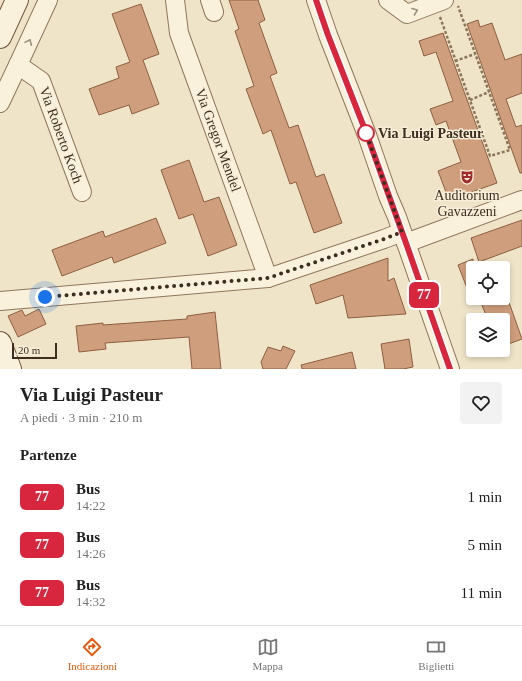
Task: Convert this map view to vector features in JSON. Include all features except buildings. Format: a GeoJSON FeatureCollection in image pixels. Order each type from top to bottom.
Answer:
{"type":"FeatureCollection","features":[{"type":"Feature","properties":{"kind":"main road"},"geometry":{"type":"LineString","coordinates":[[0,37],[17,0]]}},
{"type":"Feature","properties":{"kind":"main road"},"geometry":{"type":"LineString","coordinates":[[0,343],[10,369]]}},
{"type":"Feature","properties":{"kind":"street"},"geometry":{"type":"LineString","coordinates":[[0,103],[48,0]]}},
{"type":"Feature","properties":{"kind":"street","name":"Via Gregor Mendel"},"geometry":{"type":"LineString","coordinates":[[175,0],[179,33],[268,278]]}},
{"type":"Feature","properties":{"kind":"street"},"geometry":{"type":"LineString","coordinates":[[388,0],[407,14],[439,2]]}},
{"type":"Feature","properties":{"kind":"street"},"geometry":{"type":"LineString","coordinates":[[321,1],[328,35],[367,135],[450,369]]}},
{"type":"Feature","properties":{"kind":"street","name":"Via Roberto Koch"},"geometry":{"type":"LineString","coordinates":[[18,65],[41,81],[82,192]]}},
{"type":"Feature","properties":{"kind":"street"},"geometry":{"type":"LineString","coordinates":[[0,301],[268,278],[384,239],[404,237],[522,200]]}},
{"type":"Feature","properties":{"kind":"path"},"geometry":{"type":"LineString","coordinates":[[439,2],[455,61],[490,156],[510,150],[456,0]]}},
{"type":"Feature","properties":{"kind":"path"},"geometry":{"type":"LineString","coordinates":[[455,61],[476,54]]}},
{"type":"Feature","properties":{"kind":"path"},"geometry":{"type":"LineString","coordinates":[[470,100],[489,92]]}},
{"type":"Feature","properties":{"kind":"bus line","name":"77"},"geometry":{"type":"LineString","coordinates":[[316,0],[397,217],[450,369]]}},
{"type":"Feature","properties":{"kind":"place","name":"Via Luigi Pasteur"},"geometry":{"type":"Point","coordinates":[366,133]}},
{"type":"Feature","properties":{"kind":"place","name":"Auditorium Gavazzeni"},"geometry":{"type":"Point","coordinates":[467,177]}},
{"type":"Feature","properties":{"kind":"route"},"geometry":{"type":"LineString","coordinates":[[45,297],[268,278],[402,232],[366,133]]}}]}
